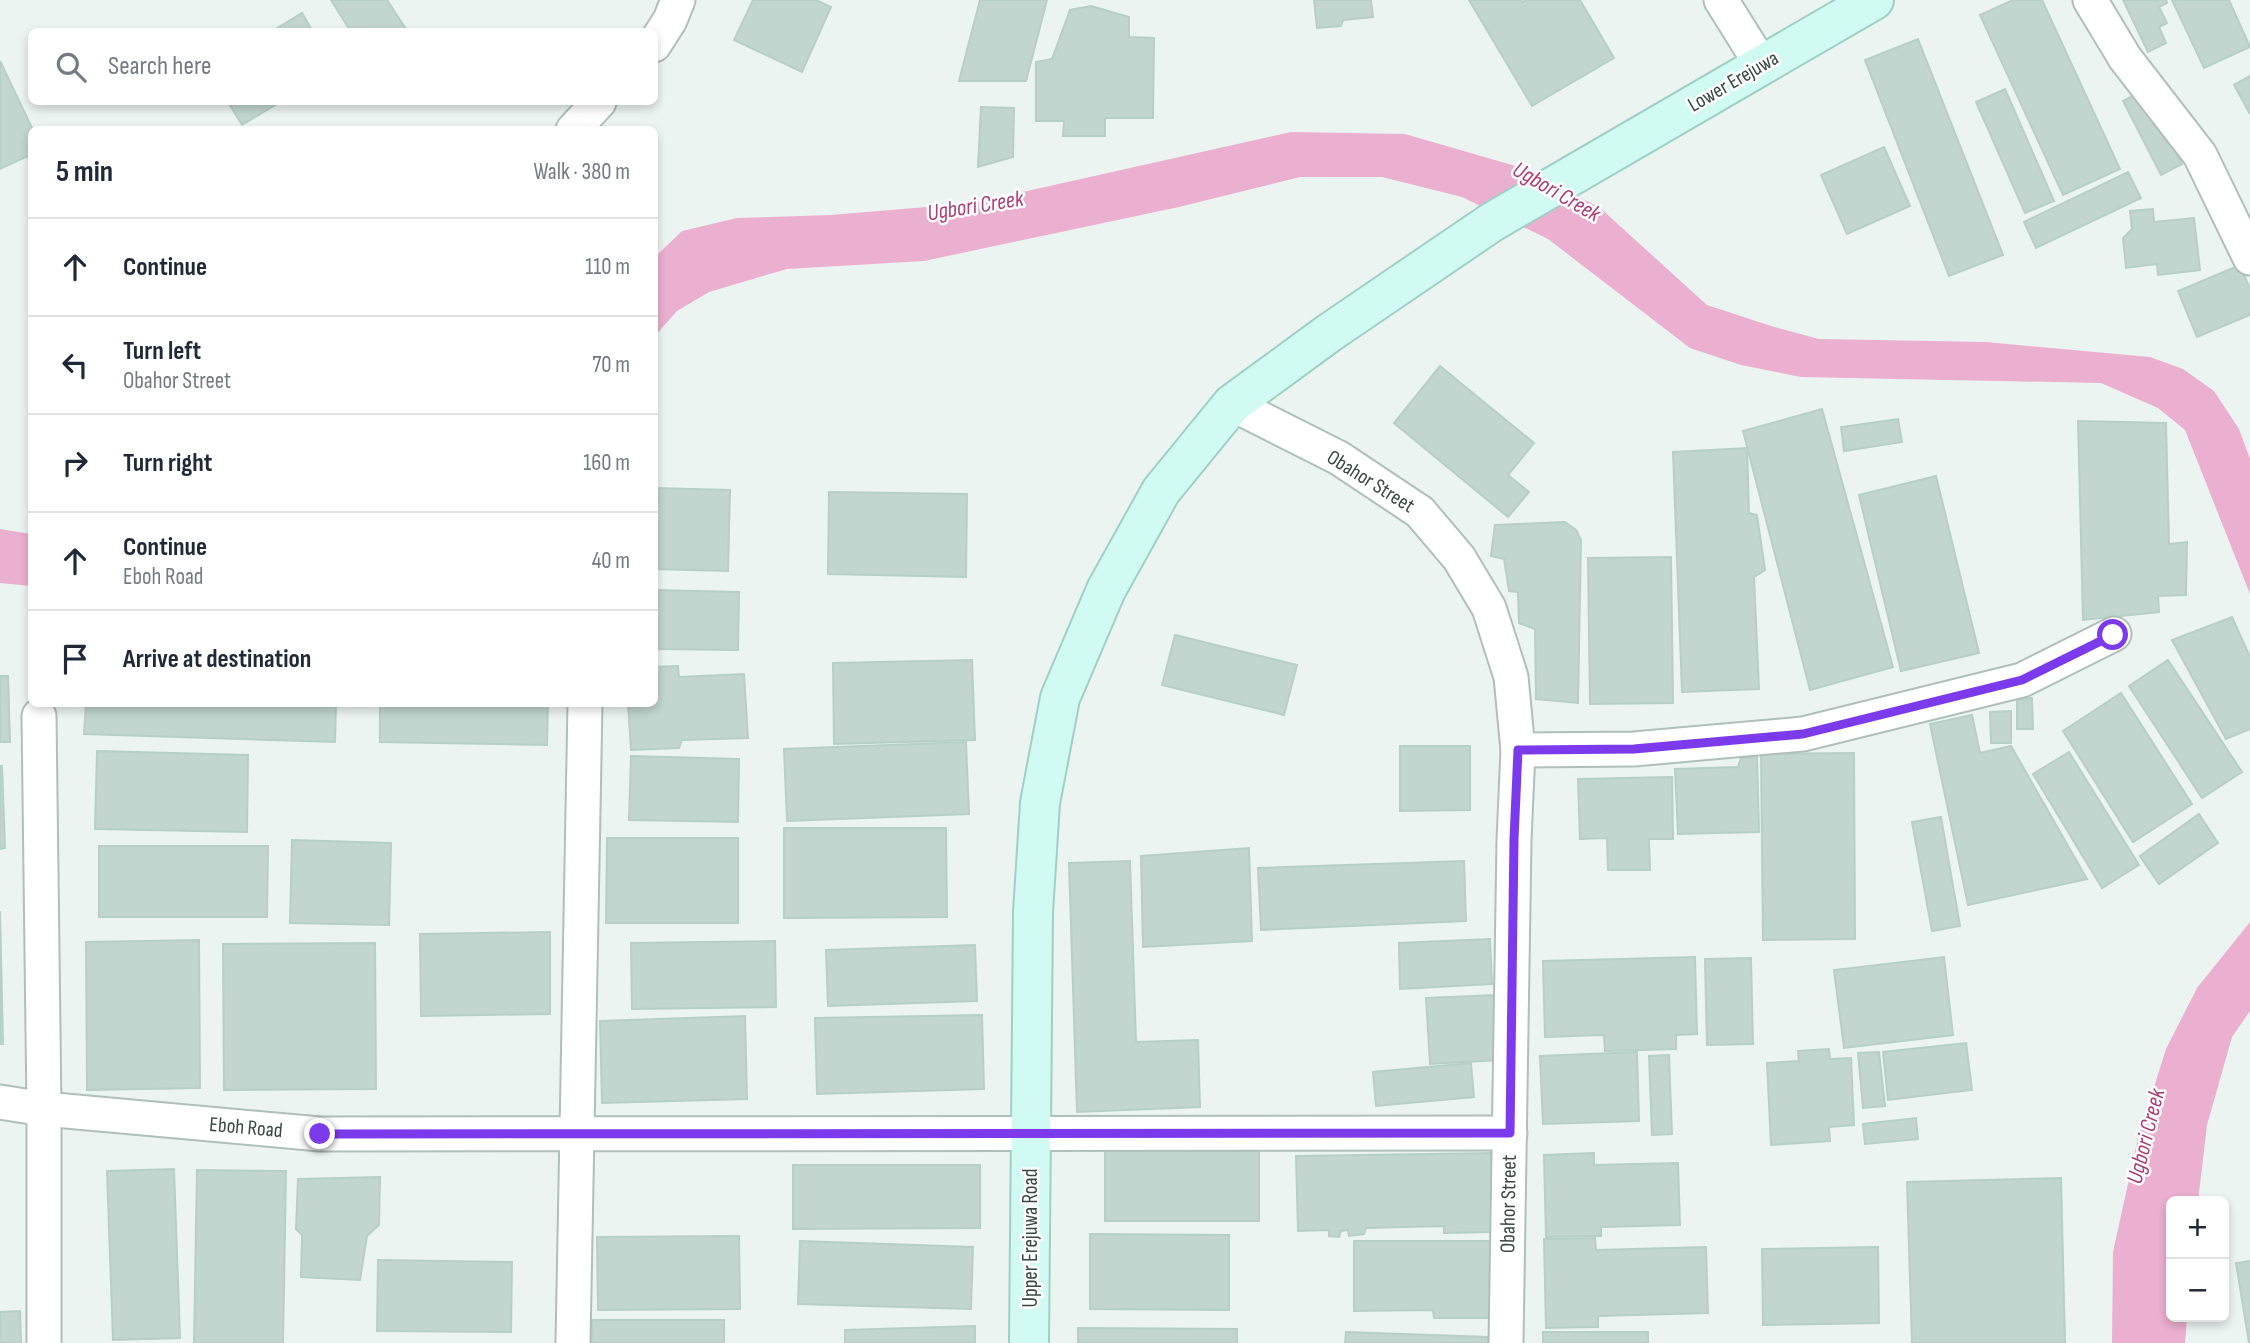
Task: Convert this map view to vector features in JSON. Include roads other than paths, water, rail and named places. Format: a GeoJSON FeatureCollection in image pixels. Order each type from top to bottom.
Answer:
{"type":"FeatureCollection","features":[{"type":"Feature","properties":{"kind":"street"},"geometry":{"type":"LineString","coordinates":[[658,39],[678,0]]}},
{"type":"Feature","properties":{"kind":"street"},"geometry":{"type":"LineString","coordinates":[[1721,0],[1761,64]]}},
{"type":"Feature","properties":{"kind":"street","name":"Lower Erejuwa"},"geometry":{"type":"LineString","coordinates":[[1231,404],[1329,333],[1492,222],[1874,0]]}},
{"type":"Feature","properties":{"kind":"street"},"geometry":{"type":"LineString","coordinates":[[2090,0],[2125,58],[2200,155],[2250,258]]}},
{"type":"Feature","properties":{"kind":"street"},"geometry":{"type":"LineString","coordinates":[[577,126],[596,105]]}},
{"type":"Feature","properties":{"kind":"street","name":"Obahor Street"},"geometry":{"type":"LineString","coordinates":[[1231,404],[1339,458],[1420,512],[1459,558],[1489,608],[1511,677],[1518,750],[1514,839],[1506,1343]]}},
{"type":"Feature","properties":{"kind":"street","name":"Upper Erejuwa Road"},"geometry":{"type":"LineString","coordinates":[[1029,1343],[1033,912],[1041,803],[1060,698],[1106,590],[1161,491],[1231,404]]}},
{"type":"Feature","properties":{"kind":"street"},"geometry":{"type":"LineString","coordinates":[[1518,750],[1634,749],[1803,734],[2022,680],[2113,635]]}},
{"type":"Feature","properties":{"kind":"street"},"geometry":{"type":"LineString","coordinates":[[573,1343],[585,707]]}},
{"type":"Feature","properties":{"kind":"street"},"geometry":{"type":"LineString","coordinates":[[39,716],[44,1343]]}},
{"type":"Feature","properties":{"kind":"street","name":"Eboh Road"},"geometry":{"type":"LineString","coordinates":[[0,1102],[320,1134],[1510,1133]]}},
{"type":"Feature","properties":{"kind":"water","name":"Ugbori Creek"},"geometry":{"type":"Polygon","coordinates":[[[1291,132],[1405,134],[1519,167],[1599,207],[1707,305],[1771,326],[1819,339],[1986,342],[2150,357],[2183,369],[2214,391],[2239,429],[2250,459],[2250,594],[2185,430],[2158,408],[2101,383],[1801,377],[1741,365],[1690,348],[1548,239],[1462,197],[1382,177],[1300,177],[1179,207],[924,261],[787,269],[709,292],[677,311],[658,333],[658,254],[682,231],[737,218],[831,215],[974,203],[1291,132]]]}},
{"type":"Feature","properties":{"kind":"water"},"geometry":{"type":"Polygon","coordinates":[[[0,529],[28,534],[28,586],[0,583],[0,529]]]}},
{"type":"Feature","properties":{"kind":"water","name":"Ugbori Creek"},"geometry":{"type":"Polygon","coordinates":[[[2250,922],[2250,1011],[2232,1037],[2207,1125],[2199,1196],[2166,1196],[2166,1322],[2187,1322],[2185,1343],[2112,1343],[2113,1252],[2138,1138],[2166,1049],[2197,988],[2250,922]]]}}]}
